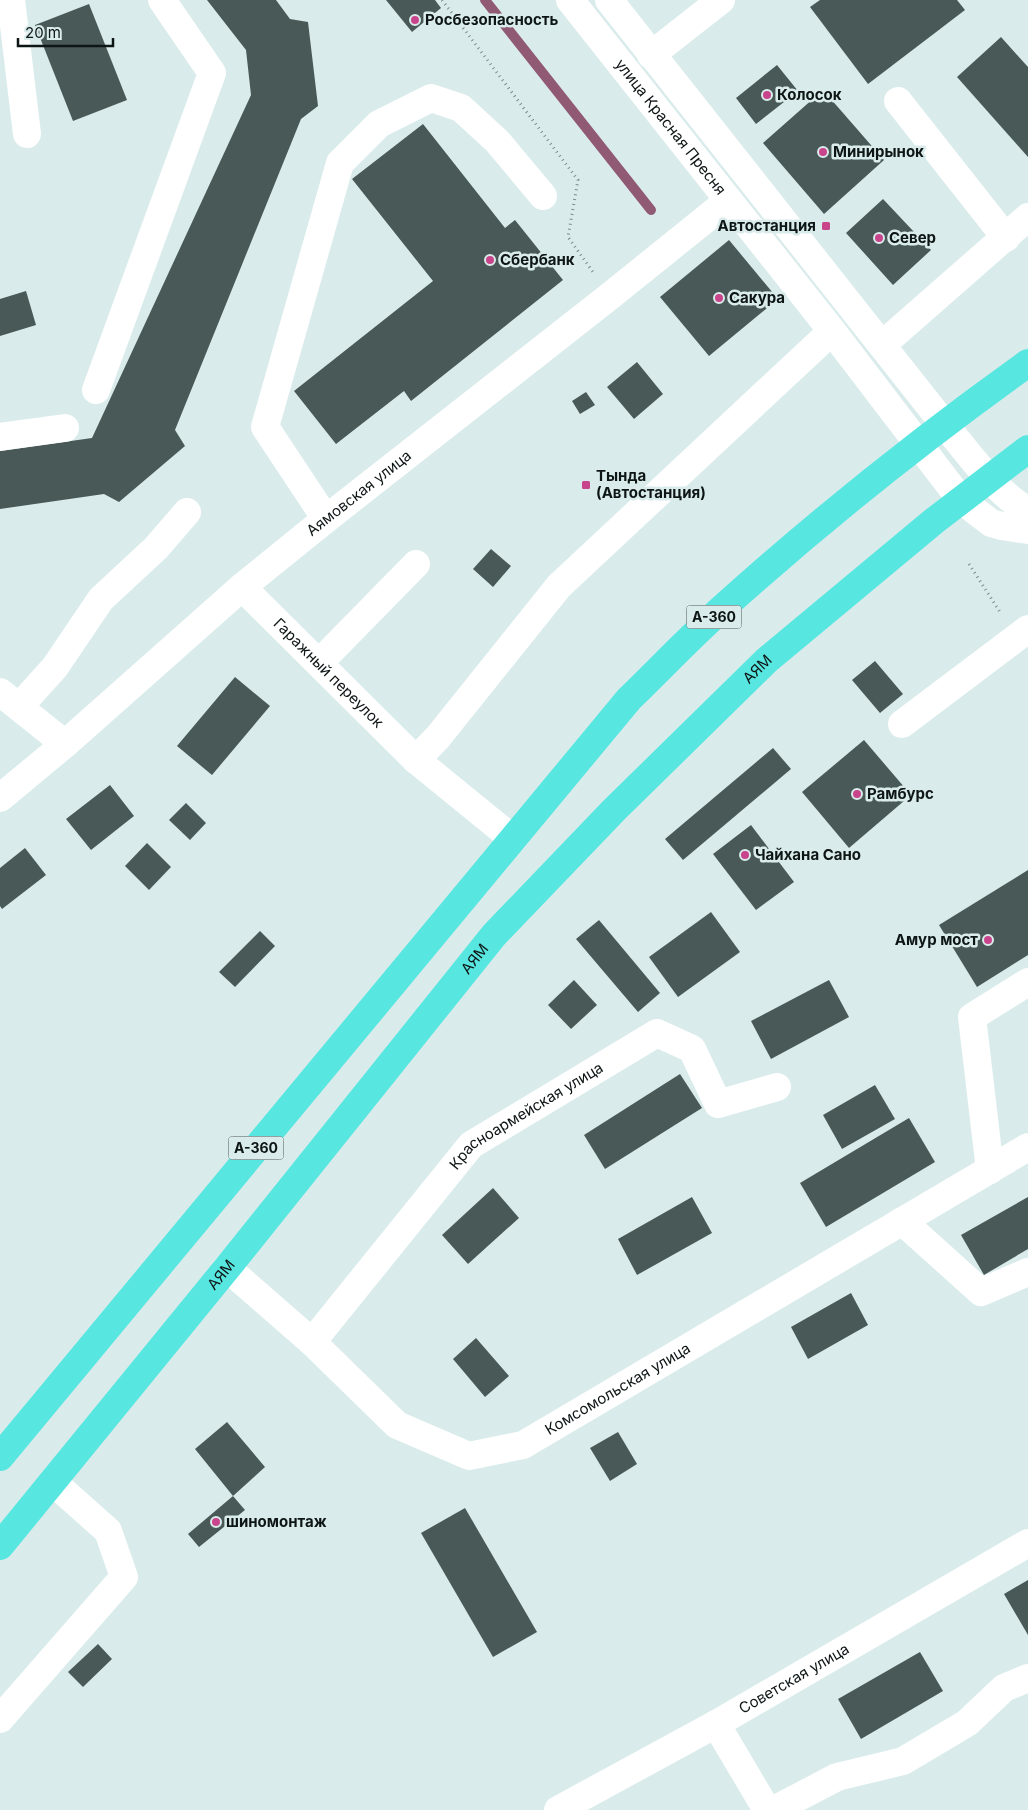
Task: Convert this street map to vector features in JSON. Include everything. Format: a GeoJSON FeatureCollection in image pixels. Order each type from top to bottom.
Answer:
{"type":"FeatureCollection","features":[{"type":"Feature","properties":{"kind":"highway","name":"А-360"},"geometry":{"type":"LineString","coordinates":[[0,1457],[629,699],[718,612],[842,504],[944,424],[1028,363]]}},
{"type":"Feature","properties":{"kind":"highway","name":"АЯМ"},"geometry":{"type":"LineString","coordinates":[[0,1546],[227,1268],[494,934],[614,810],[767,660],[988,478],[1028,449]]}},
{"type":"Feature","properties":{"kind":"street"},"geometry":{"type":"LineString","coordinates":[[11,0],[27,134]]}},
{"type":"Feature","properties":{"kind":"street"},"geometry":{"type":"LineString","coordinates":[[96,390],[212,73],[162,0]]}},
{"type":"Feature","properties":{"kind":"street","name":"улица Красная Пресня"},"geometry":{"type":"LineString","coordinates":[[570,0],[832,332],[961,500]]}},
{"type":"Feature","properties":{"kind":"street","name":"улица Красная Пресня"},"geometry":{"type":"LineString","coordinates":[[609,0],[988,478]]}},
{"type":"Feature","properties":{"kind":"street"},"geometry":{"type":"LineString","coordinates":[[651,55],[721,0]]}},
{"type":"Feature","properties":{"kind":"street"},"geometry":{"type":"LineString","coordinates":[[326,519],[265,427],[340,163],[379,124],[430,98],[460,108],[497,141],[543,196]]}},
{"type":"Feature","properties":{"kind":"street"},"geometry":{"type":"LineString","coordinates":[[898,101],[1006,238]]}},
{"type":"Feature","properties":{"kind":"street","name":"Аямовская улица"},"geometry":{"type":"LineString","coordinates":[[0,798],[65,744],[242,587],[728,201]]}},
{"type":"Feature","properties":{"kind":"street"},"geometry":{"type":"LineString","coordinates":[[882,344],[1028,217]]}},
{"type":"Feature","properties":{"kind":"street"},"geometry":{"type":"LineString","coordinates":[[416,760],[438,737],[559,586],[832,332]]}},
{"type":"Feature","properties":{"kind":"street"},"geometry":{"type":"LineString","coordinates":[[0,437],[65,428]]}},
{"type":"Feature","properties":{"kind":"street"},"geometry":{"type":"LineString","coordinates":[[988,478],[1020,506],[1028,510]]}},
{"type":"Feature","properties":{"kind":"street"},"geometry":{"type":"LineString","coordinates":[[961,500],[991,523],[1028,530]]}},
{"type":"Feature","properties":{"kind":"street"},"geometry":{"type":"LineString","coordinates":[[65,744],[9,699],[55,667],[101,599],[156,548],[186,512]]}},
{"type":"Feature","properties":{"kind":"street"},"geometry":{"type":"LineString","coordinates":[[319,663],[416,564]]}},
{"type":"Feature","properties":{"kind":"street","name":"Гаражный переулок"},"geometry":{"type":"LineString","coordinates":[[242,587],[416,760],[513,839]]}},
{"type":"Feature","properties":{"kind":"street"},"geometry":{"type":"LineString","coordinates":[[902,724],[1022,633]]}},
{"type":"Feature","properties":{"kind":"street"},"geometry":{"type":"LineString","coordinates":[[990,1170],[972,1017],[1028,982]]}},
{"type":"Feature","properties":{"kind":"street","name":"Красноармейская улица"},"geometry":{"type":"LineString","coordinates":[[312,1342],[471,1145],[656,1034],[692,1049],[718,1104],[778,1087]]}},
{"type":"Feature","properties":{"kind":"street","name":"Комсомольская улица"},"geometry":{"type":"LineString","coordinates":[[227,1268],[312,1342],[397,1425],[469,1456],[523,1445],[1028,1147]]}},
{"type":"Feature","properties":{"kind":"street"},"geometry":{"type":"LineString","coordinates":[[902,1221],[981,1292],[1028,1272]]}},
{"type":"Feature","properties":{"kind":"street"},"geometry":{"type":"LineString","coordinates":[[0,1719],[124,1577],[108,1531],[53,1482]]}},
{"type":"Feature","properties":{"kind":"street","name":"Советская улица"},"geometry":{"type":"LineString","coordinates":[[558,1810],[716,1724],[1028,1543]]}},
{"type":"Feature","properties":{"kind":"street"},"geometry":{"type":"LineString","coordinates":[[774,1810],[837,1776],[903,1761],[967,1723],[1004,1688],[1028,1678]]}},
{"type":"Feature","properties":{"kind":"street"},"geometry":{"type":"LineString","coordinates":[[716,1724],[767,1810]]}},
{"type":"Feature","properties":{"kind":"path"},"geometry":{"type":"LineString","coordinates":[[969,564],[1022,633]]}},
{"type":"Feature","properties":{"kind":"building"},"geometry":{"type":"Polygon","coordinates":[[[207,0],[276,0],[290,19],[308,22],[318,106],[301,119],[175,430],[185,446],[119,502],[104,494],[0,509],[0,451],[92,438],[251,95],[246,50],[207,0]]]}},
{"type":"Feature","properties":{"kind":"building","name":"Росбезопасность"},"geometry":{"type":"Polygon","coordinates":[[[386,0],[435,0],[441,8],[412,32],[386,0]]]}},
{"type":"Feature","properties":{"kind":"building"},"geometry":{"type":"Polygon","coordinates":[[[820,0],[957,0],[965,10],[868,84],[810,7],[820,0]]]}},
{"type":"Feature","properties":{"kind":"building"},"geometry":{"type":"Polygon","coordinates":[[[89,4],[127,100],[73,121],[35,25],[89,4]]]}},
{"type":"Feature","properties":{"kind":"building"},"geometry":{"type":"Polygon","coordinates":[[[1001,37],[1028,67],[1028,157],[957,77],[1001,37]]]}},
{"type":"Feature","properties":{"kind":"building","name":"Колосок"},"geometry":{"type":"Polygon","coordinates":[[[777,65],[798,91],[756,124],[736,98],[777,65]]]}},
{"type":"Feature","properties":{"kind":"building","name":"Минирынок"},"geometry":{"type":"Polygon","coordinates":[[[823,90],[884,160],[824,214],[763,143],[823,90]]]}},
{"type":"Feature","properties":{"kind":"building"},"geometry":{"type":"Polygon","coordinates":[[[423,124],[505,228],[515,220],[563,280],[411,401],[404,391],[336,444],[294,391],[433,281],[352,179],[423,124]]]}},
{"type":"Feature","properties":{"kind":"building"},"geometry":{"type":"Polygon","coordinates":[[[883,199],[931,250],[893,285],[846,233],[883,199]]]}},
{"type":"Feature","properties":{"kind":"building","name":"Сакура"},"geometry":{"type":"Polygon","coordinates":[[[729,240],[778,299],[709,356],[660,297],[729,240]]]}},
{"type":"Feature","properties":{"kind":"building"},"geometry":{"type":"Polygon","coordinates":[[[26,291],[36,325],[0,336],[0,299],[26,291]]]}},
{"type":"Feature","properties":{"kind":"building"},"geometry":{"type":"Polygon","coordinates":[[[637,362],[663,394],[634,419],[607,387],[637,362]]]}},
{"type":"Feature","properties":{"kind":"building"},"geometry":{"type":"Polygon","coordinates":[[[586,392],[595,405],[580,414],[572,401],[586,392]]]}},
{"type":"Feature","properties":{"kind":"building"},"geometry":{"type":"Polygon","coordinates":[[[491,549],[511,566],[493,587],[473,569],[491,549]]]}},
{"type":"Feature","properties":{"kind":"building"},"geometry":{"type":"Polygon","coordinates":[[[875,661],[903,694],[880,713],[852,680],[875,661]]]}},
{"type":"Feature","properties":{"kind":"building"},"geometry":{"type":"Polygon","coordinates":[[[235,677],[270,706],[212,775],[177,746],[235,677]]]}},
{"type":"Feature","properties":{"kind":"building","name":"Рамбурс"},"geometry":{"type":"Polygon","coordinates":[[[864,740],[911,795],[849,848],[802,792],[864,740]]]}},
{"type":"Feature","properties":{"kind":"building"},"geometry":{"type":"Polygon","coordinates":[[[773,748],[791,769],[683,860],[665,839],[773,748]]]}},
{"type":"Feature","properties":{"kind":"building"},"geometry":{"type":"Polygon","coordinates":[[[110,785],[134,816],[91,850],[66,819],[110,785]]]}},
{"type":"Feature","properties":{"kind":"building"},"geometry":{"type":"Polygon","coordinates":[[[186,803],[206,823],[190,840],[169,820],[186,803]]]}},
{"type":"Feature","properties":{"kind":"building"},"geometry":{"type":"Polygon","coordinates":[[[751,825],[794,882],[756,910],[713,854],[751,825]]]}},
{"type":"Feature","properties":{"kind":"building"},"geometry":{"type":"Polygon","coordinates":[[[147,843],[171,867],[149,890],[125,866],[147,843]]]}},
{"type":"Feature","properties":{"kind":"building"},"geometry":{"type":"Polygon","coordinates":[[[25,848],[46,875],[2,909],[0,906],[0,868],[25,848]]]}},
{"type":"Feature","properties":{"kind":"building","name":"Амур мост"},"geometry":{"type":"Polygon","coordinates":[[[1028,870],[1028,955],[977,987],[939,925],[1028,870]]]}},
{"type":"Feature","properties":{"kind":"building"},"geometry":{"type":"Polygon","coordinates":[[[711,912],[740,952],[678,997],[649,957],[711,912]]]}},
{"type":"Feature","properties":{"kind":"building"},"geometry":{"type":"Polygon","coordinates":[[[599,920],[660,993],[638,1012],[576,939],[599,920]]]}},
{"type":"Feature","properties":{"kind":"building"},"geometry":{"type":"Polygon","coordinates":[[[260,931],[275,946],[235,987],[219,972],[260,931]]]}},
{"type":"Feature","properties":{"kind":"building"},"geometry":{"type":"Polygon","coordinates":[[[574,980],[597,1005],[571,1029],[548,1005],[574,980]]]}},
{"type":"Feature","properties":{"kind":"building"},"geometry":{"type":"Polygon","coordinates":[[[829,980],[849,1017],[771,1059],[751,1021],[829,980]]]}},
{"type":"Feature","properties":{"kind":"building"},"geometry":{"type":"Polygon","coordinates":[[[680,1074],[702,1108],[605,1169],[584,1135],[680,1074]]]}},
{"type":"Feature","properties":{"kind":"building"},"geometry":{"type":"Polygon","coordinates":[[[875,1085],[895,1119],[842,1149],[823,1115],[875,1085]]]}},
{"type":"Feature","properties":{"kind":"building"},"geometry":{"type":"Polygon","coordinates":[[[909,1118],[935,1162],[826,1227],[800,1183],[909,1118]]]}},
{"type":"Feature","properties":{"kind":"building"},"geometry":{"type":"Polygon","coordinates":[[[493,1188],[519,1218],[468,1264],[442,1235],[493,1188]]]}},
{"type":"Feature","properties":{"kind":"building"},"geometry":{"type":"Polygon","coordinates":[[[692,1197],[712,1233],[637,1275],[618,1239],[692,1197]]]}},
{"type":"Feature","properties":{"kind":"building"},"geometry":{"type":"Polygon","coordinates":[[[1028,1197],[1028,1249],[984,1275],[961,1235],[1028,1197]]]}},
{"type":"Feature","properties":{"kind":"building"},"geometry":{"type":"Polygon","coordinates":[[[851,1293],[868,1325],[808,1359],[791,1327],[851,1293]]]}},
{"type":"Feature","properties":{"kind":"building"},"geometry":{"type":"Polygon","coordinates":[[[476,1338],[509,1376],[485,1397],[453,1359],[476,1338]]]}},
{"type":"Feature","properties":{"kind":"building"},"geometry":{"type":"Polygon","coordinates":[[[227,1422],[265,1467],[233,1496],[195,1449],[227,1422]]]}},
{"type":"Feature","properties":{"kind":"building"},"geometry":{"type":"Polygon","coordinates":[[[618,1432],[637,1464],[610,1481],[590,1448],[618,1432]]]}},
{"type":"Feature","properties":{"kind":"building","name":"шиномонтаж"},"geometry":{"type":"Polygon","coordinates":[[[233,1496],[245,1510],[199,1547],[188,1534],[233,1496]]]}},
{"type":"Feature","properties":{"kind":"building"},"geometry":{"type":"Polygon","coordinates":[[[465,1508],[537,1632],[493,1657],[421,1533],[465,1508]]]}},
{"type":"Feature","properties":{"kind":"building"},"geometry":{"type":"Polygon","coordinates":[[[1028,1580],[1028,1635],[1004,1594],[1028,1580]]]}},
{"type":"Feature","properties":{"kind":"building"},"geometry":{"type":"Polygon","coordinates":[[[98,1644],[112,1659],[83,1687],[68,1672],[98,1644]]]}},
{"type":"Feature","properties":{"kind":"building"},"geometry":{"type":"Polygon","coordinates":[[[920,1652],[943,1691],[861,1739],[838,1699],[920,1652]]]}},
{"type":"Feature","properties":{"kind":"waterway"},"geometry":{"type":"LineString","coordinates":[[485,0],[651,210]]}},
{"type":"Feature","properties":{"kind":"place","name":"Росбезопасность"},"geometry":{"type":"Point","coordinates":[415,20]}},
{"type":"Feature","properties":{"kind":"place","name":"Колосок"},"geometry":{"type":"Point","coordinates":[767,95]}},
{"type":"Feature","properties":{"kind":"place","name":"Минирынок"},"geometry":{"type":"Point","coordinates":[823,152]}},
{"type":"Feature","properties":{"kind":"place","name":"Автостанция"},"geometry":{"type":"Point","coordinates":[826,226]}},
{"type":"Feature","properties":{"kind":"place","name":"Север"},"geometry":{"type":"Point","coordinates":[879,238]}},
{"type":"Feature","properties":{"kind":"place","name":"Сбербанк"},"geometry":{"type":"Point","coordinates":[490,260]}},
{"type":"Feature","properties":{"kind":"place","name":"Сакура"},"geometry":{"type":"Point","coordinates":[719,298]}},
{"type":"Feature","properties":{"kind":"place","name":"Тында (Автостанция)"},"geometry":{"type":"Point","coordinates":[586,485]}},
{"type":"Feature","properties":{"kind":"place","name":"Рамбурс"},"geometry":{"type":"Point","coordinates":[857,794]}},
{"type":"Feature","properties":{"kind":"place","name":"Чайхана Сано"},"geometry":{"type":"Point","coordinates":[745,855]}},
{"type":"Feature","properties":{"kind":"place","name":"Амур мост"},"geometry":{"type":"Point","coordinates":[988,940]}},
{"type":"Feature","properties":{"kind":"place","name":"шиномонтаж"},"geometry":{"type":"Point","coordinates":[216,1522]}}]}
